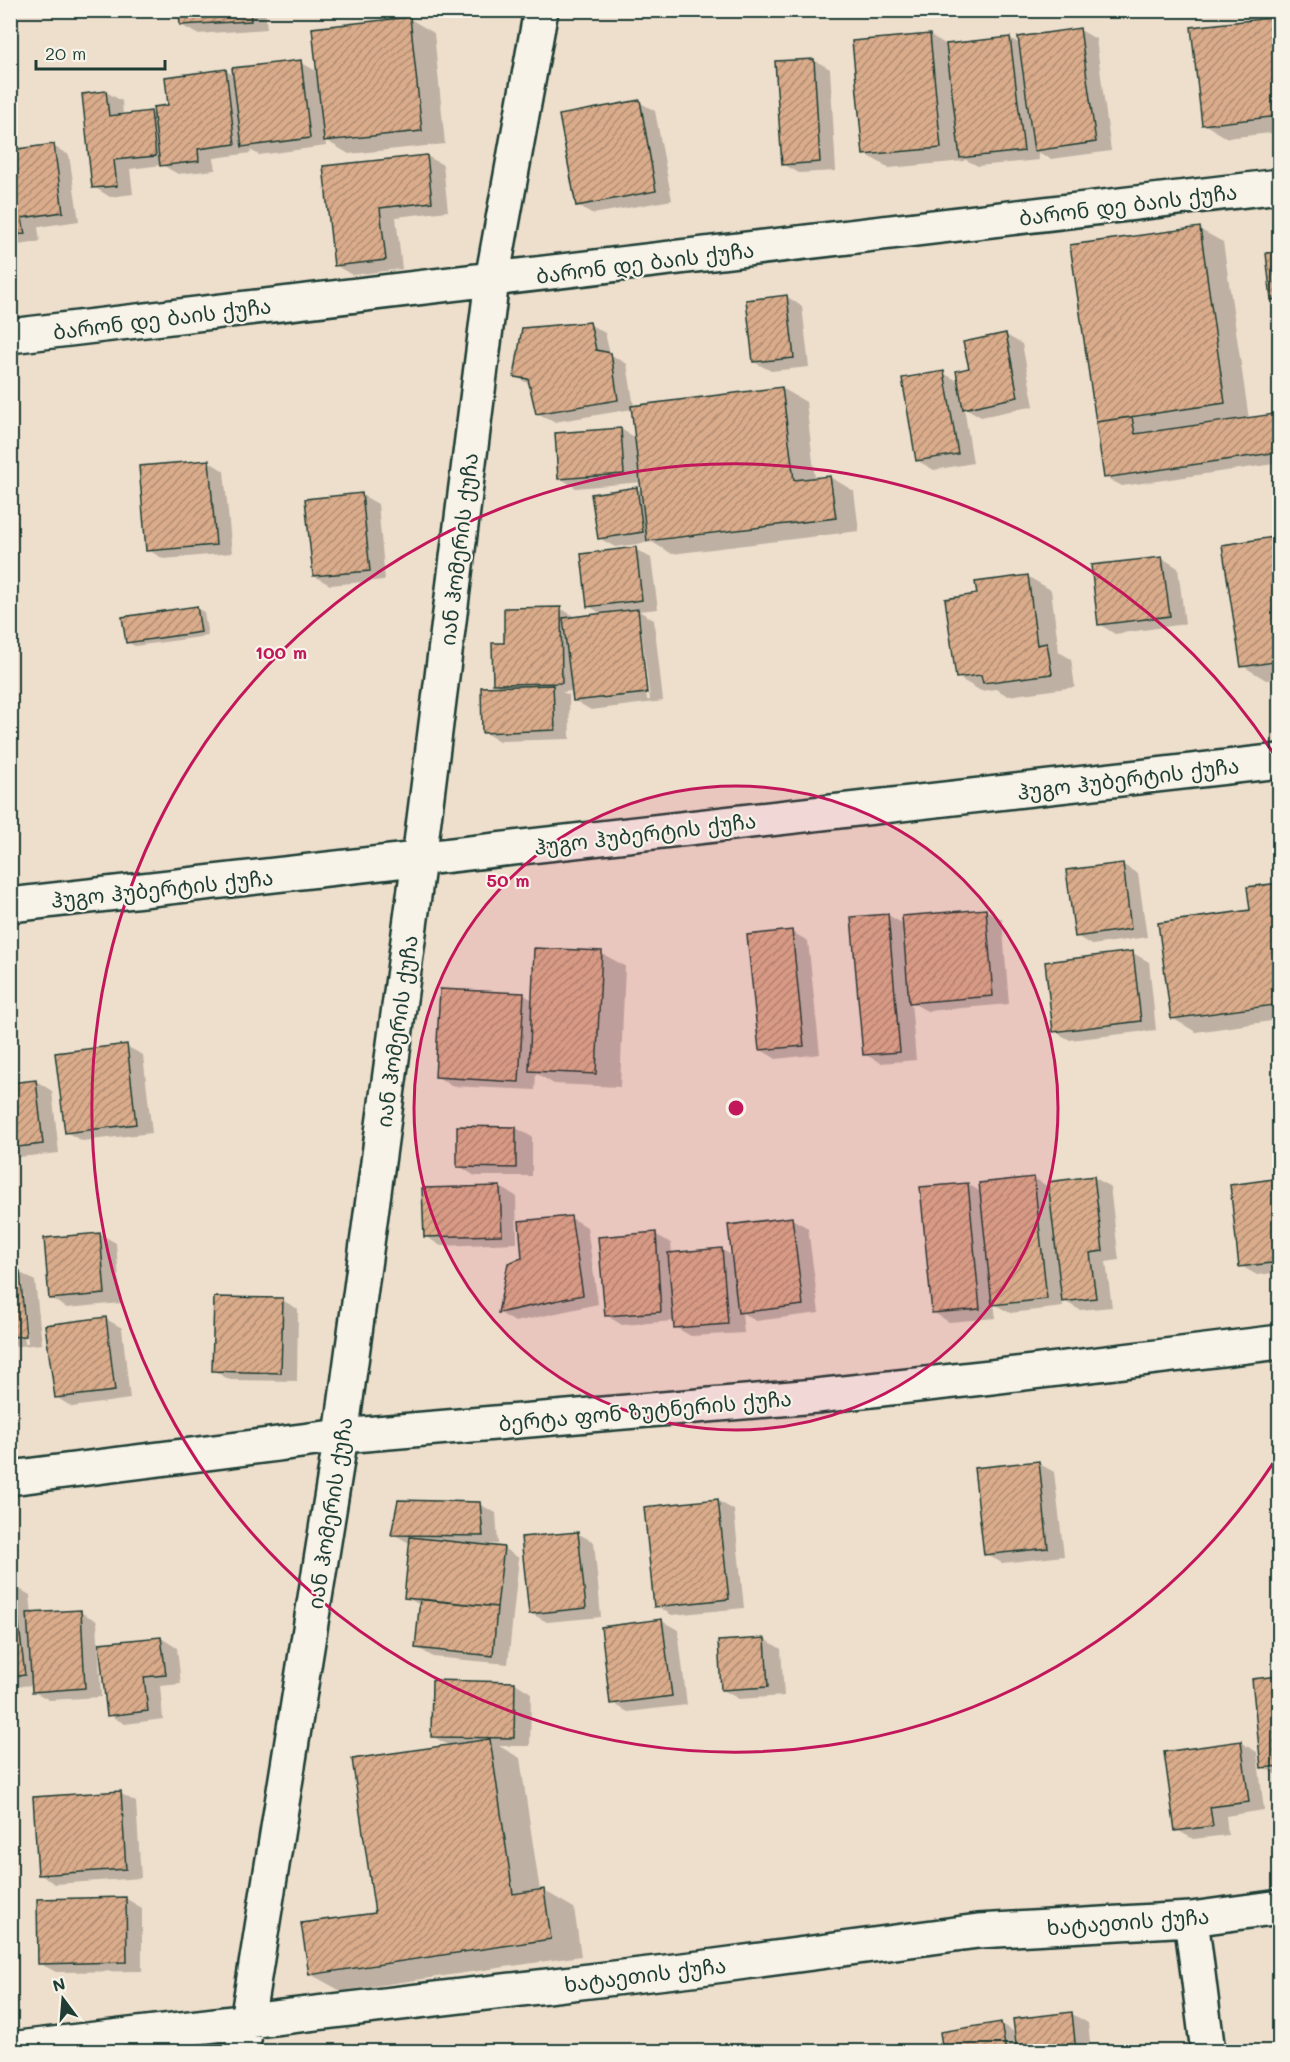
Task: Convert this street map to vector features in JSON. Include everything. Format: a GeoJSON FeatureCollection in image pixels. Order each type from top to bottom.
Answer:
{"type":"FeatureCollection","features":[{"type":"Feature","properties":{"kind":"street","name":"იან ჰომერის ქუჩა"},"geometry":{"type":"LineString","coordinates":[[245,2037],[341,1436],[419,859],[492,280],[541,10]]}},
{"type":"Feature","properties":{"kind":"street","name":"ბარონ დე ბაის ქუჩა"},"geometry":{"type":"LineString","coordinates":[[10,336],[1280,186]]}},
{"type":"Feature","properties":{"kind":"street","name":"ჰუგო ჰუბერტის ქუჩა"},"geometry":{"type":"LineString","coordinates":[[10,905],[1280,761]]}},
{"type":"Feature","properties":{"kind":"street","name":"ბერტა ფონ ზუტნერის ქუჩა"},"geometry":{"type":"LineString","coordinates":[[10,1478],[341,1436],[816,1396],[1280,1342]]}},
{"type":"Feature","properties":{"kind":"street","name":"ხატაეთის ქუჩა"},"geometry":{"type":"LineString","coordinates":[[10,2049],[245,2037],[688,1970],[978,1931],[1191,1919],[1280,1907]]}},
{"type":"Feature","properties":{"kind":"street"},"geometry":{"type":"LineString","coordinates":[[1191,1919],[1208,2052]]}},
{"type":"Feature","properties":{"kind":"building"},"geometry":{"type":"Polygon","coordinates":[[[179,10],[250,10],[251,21],[180,25],[179,10]]]}},
{"type":"Feature","properties":{"kind":"building"},"geometry":{"type":"Polygon","coordinates":[[[410,17],[422,131],[324,141],[312,28],[410,17]]]}},
{"type":"Feature","properties":{"kind":"building"},"geometry":{"type":"Polygon","coordinates":[[[1280,17],[1280,116],[1202,125],[1191,27],[1280,17]]]}},
{"type":"Feature","properties":{"kind":"building"},"geometry":{"type":"Polygon","coordinates":[[[1080,28],[1096,142],[1034,151],[1018,37],[1080,28]]]}},
{"type":"Feature","properties":{"kind":"building"},"geometry":{"type":"Polygon","coordinates":[[[930,34],[941,148],[863,155],[852,41],[930,34]]]}},
{"type":"Feature","properties":{"kind":"building"},"geometry":{"type":"Polygon","coordinates":[[[1010,37],[1024,151],[960,158],[946,44],[1010,37]]]}},
{"type":"Feature","properties":{"kind":"building"},"geometry":{"type":"Polygon","coordinates":[[[814,59],[820,162],[782,165],[775,61],[814,59]]]}},
{"type":"Feature","properties":{"kind":"building"},"geometry":{"type":"Polygon","coordinates":[[[301,60],[310,138],[242,147],[232,68],[301,60]]]}},
{"type":"Feature","properties":{"kind":"building"},"geometry":{"type":"Polygon","coordinates":[[[226,69],[235,144],[198,149],[199,161],[160,166],[153,107],[168,105],[165,77],[226,69]]]}},
{"type":"Feature","properties":{"kind":"building"},"geometry":{"type":"Polygon","coordinates":[[[106,91],[109,116],[151,111],[156,156],[114,160],[117,186],[92,188],[82,94],[106,91]]]}},
{"type":"Feature","properties":{"kind":"building"},"geometry":{"type":"Polygon","coordinates":[[[640,100],[656,191],[576,206],[559,115],[640,100]]]}},
{"type":"Feature","properties":{"kind":"building"},"geometry":{"type":"Polygon","coordinates":[[[54,144],[63,212],[22,218],[25,234],[10,235],[10,150],[54,144]]]}},
{"type":"Feature","properties":{"kind":"building"},"geometry":{"type":"Polygon","coordinates":[[[427,155],[432,202],[380,208],[386,260],[334,266],[323,166],[427,155]]]}},
{"type":"Feature","properties":{"kind":"building"},"geometry":{"type":"Polygon","coordinates":[[[1200,227],[1225,403],[1096,422],[1070,245],[1200,227]]]}},
{"type":"Feature","properties":{"kind":"building"},"geometry":{"type":"Polygon","coordinates":[[[1280,252],[1280,299],[1271,300],[1266,253],[1280,252]]]}},
{"type":"Feature","properties":{"kind":"building"},"geometry":{"type":"Polygon","coordinates":[[[787,295],[794,358],[753,362],[746,300],[787,295]]]}},
{"type":"Feature","properties":{"kind":"building"},"geometry":{"type":"Polygon","coordinates":[[[590,322],[596,350],[611,353],[618,400],[536,414],[528,379],[514,377],[522,328],[590,322]]]}},
{"type":"Feature","properties":{"kind":"building"},"geometry":{"type":"Polygon","coordinates":[[[1006,333],[1018,397],[963,409],[956,371],[969,368],[963,342],[1006,333]]]}},
{"type":"Feature","properties":{"kind":"building"},"geometry":{"type":"Polygon","coordinates":[[[944,371],[958,454],[916,461],[902,378],[944,371]]]}},
{"type":"Feature","properties":{"kind":"building"},"geometry":{"type":"Polygon","coordinates":[[[782,387],[794,480],[830,476],[836,518],[647,541],[631,406],[782,387]]]}},
{"type":"Feature","properties":{"kind":"building"},"geometry":{"type":"Polygon","coordinates":[[[1274,414],[1279,452],[1104,478],[1096,422],[1132,417],[1135,434],[1274,414]]]}},
{"type":"Feature","properties":{"kind":"building"},"geometry":{"type":"Polygon","coordinates":[[[621,428],[624,474],[558,479],[555,433],[621,428]]]}},
{"type":"Feature","properties":{"kind":"building"},"geometry":{"type":"Polygon","coordinates":[[[209,460],[216,545],[146,551],[139,466],[209,460]]]}},
{"type":"Feature","properties":{"kind":"building"},"geometry":{"type":"Polygon","coordinates":[[[637,487],[643,532],[598,539],[591,494],[637,487]]]}},
{"type":"Feature","properties":{"kind":"building"},"geometry":{"type":"Polygon","coordinates":[[[362,493],[370,571],[313,576],[305,499],[362,493]]]}},
{"type":"Feature","properties":{"kind":"building"},"geometry":{"type":"Polygon","coordinates":[[[1280,536],[1280,661],[1241,667],[1222,545],[1280,536]]]}},
{"type":"Feature","properties":{"kind":"building"},"geometry":{"type":"Polygon","coordinates":[[[636,547],[642,600],[587,607],[581,554],[636,547]]]}},
{"type":"Feature","properties":{"kind":"building"},"geometry":{"type":"Polygon","coordinates":[[[1162,557],[1170,616],[1098,625],[1091,565],[1162,557]]]}},
{"type":"Feature","properties":{"kind":"building"},"geometry":{"type":"Polygon","coordinates":[[[1028,575],[1037,645],[1047,643],[1052,674],[983,683],[981,675],[956,678],[945,599],[977,594],[975,582],[1028,575]]]}},
{"type":"Feature","properties":{"kind":"building"},"geometry":{"type":"Polygon","coordinates":[[[197,606],[201,632],[126,643],[122,617],[197,606]]]}},
{"type":"Feature","properties":{"kind":"building"},"geometry":{"type":"Polygon","coordinates":[[[561,607],[562,683],[493,684],[492,643],[504,643],[504,608],[561,607]]]}},
{"type":"Feature","properties":{"kind":"building"},"geometry":{"type":"Polygon","coordinates":[[[638,609],[647,693],[573,701],[563,618],[638,609]]]}},
{"type":"Feature","properties":{"kind":"building"},"geometry":{"type":"Polygon","coordinates":[[[553,685],[555,730],[482,733],[481,687],[553,685]]]}},
{"type":"Feature","properties":{"kind":"building"},"geometry":{"type":"Polygon","coordinates":[[[1123,863],[1131,929],[1075,937],[1066,870],[1123,863]]]}},
{"type":"Feature","properties":{"kind":"building"},"geometry":{"type":"Polygon","coordinates":[[[1280,883],[1280,1045],[1274,1005],[1171,1019],[1158,923],[1250,910],[1247,887],[1280,883]]]}},
{"type":"Feature","properties":{"kind":"building"},"geometry":{"type":"Polygon","coordinates":[[[986,909],[993,996],[909,1003],[902,916],[986,909]]]}},
{"type":"Feature","properties":{"kind":"building"},"geometry":{"type":"Polygon","coordinates":[[[888,914],[900,1052],[863,1055],[851,917],[888,914]]]}},
{"type":"Feature","properties":{"kind":"building"},"geometry":{"type":"Polygon","coordinates":[[[792,930],[804,1046],[759,1050],[747,935],[792,930]]]}},
{"type":"Feature","properties":{"kind":"building"},"geometry":{"type":"Polygon","coordinates":[[[534,948],[602,951],[596,1074],[529,1071],[534,948]]]}},
{"type":"Feature","properties":{"kind":"building"},"geometry":{"type":"Polygon","coordinates":[[[1133,951],[1141,1021],[1053,1032],[1045,962],[1133,951]]]}},
{"type":"Feature","properties":{"kind":"building"},"geometry":{"type":"Polygon","coordinates":[[[440,989],[524,993],[519,1082],[435,1077],[440,989]]]}},
{"type":"Feature","properties":{"kind":"building"},"geometry":{"type":"Polygon","coordinates":[[[127,1044],[136,1124],[65,1133],[55,1053],[127,1044]]]}},
{"type":"Feature","properties":{"kind":"building"},"geometry":{"type":"Polygon","coordinates":[[[36,1080],[43,1144],[10,1148],[10,1083],[36,1080]]]}},
{"type":"Feature","properties":{"kind":"building"},"geometry":{"type":"Polygon","coordinates":[[[457,1126],[516,1127],[516,1168],[457,1167],[457,1126]]]}},
{"type":"Feature","properties":{"kind":"building"},"geometry":{"type":"Polygon","coordinates":[[[1094,1176],[1103,1251],[1090,1253],[1096,1298],[1062,1302],[1048,1182],[1094,1176]]]}},
{"type":"Feature","properties":{"kind":"building"},"geometry":{"type":"Polygon","coordinates":[[[1034,1177],[1047,1299],[992,1305],[979,1183],[1034,1177]]]}},
{"type":"Feature","properties":{"kind":"building"},"geometry":{"type":"Polygon","coordinates":[[[1280,1178],[1280,1262],[1239,1267],[1230,1185],[1280,1178]]]}},
{"type":"Feature","properties":{"kind":"building"},"geometry":{"type":"Polygon","coordinates":[[[968,1183],[980,1309],[932,1313],[920,1187],[968,1183]]]}},
{"type":"Feature","properties":{"kind":"building"},"geometry":{"type":"Polygon","coordinates":[[[500,1186],[502,1235],[424,1237],[422,1188],[500,1186]]]}},
{"type":"Feature","properties":{"kind":"building"},"geometry":{"type":"Polygon","coordinates":[[[571,1216],[583,1295],[498,1313],[508,1263],[522,1258],[519,1221],[571,1216]]]}},
{"type":"Feature","properties":{"kind":"building"},"geometry":{"type":"Polygon","coordinates":[[[792,1217],[803,1305],[738,1313],[728,1225],[792,1217]]]}},
{"type":"Feature","properties":{"kind":"building"},"geometry":{"type":"Polygon","coordinates":[[[656,1232],[661,1312],[605,1316],[598,1237],[656,1232]]]}},
{"type":"Feature","properties":{"kind":"building"},"geometry":{"type":"Polygon","coordinates":[[[100,1233],[105,1294],[49,1299],[44,1238],[100,1233]]]}},
{"type":"Feature","properties":{"kind":"building"},"geometry":{"type":"Polygon","coordinates":[[[722,1248],[728,1324],[674,1328],[668,1253],[722,1248]]]}},
{"type":"Feature","properties":{"kind":"building"},"geometry":{"type":"Polygon","coordinates":[[[10,1271],[20,1271],[26,1336],[10,1337],[10,1271]]]}},
{"type":"Feature","properties":{"kind":"building"},"geometry":{"type":"Polygon","coordinates":[[[214,1297],[283,1298],[281,1373],[212,1371],[214,1297]]]}},
{"type":"Feature","properties":{"kind":"building"},"geometry":{"type":"Polygon","coordinates":[[[106,1317],[115,1391],[55,1398],[45,1325],[106,1317]]]}},
{"type":"Feature","properties":{"kind":"building"},"geometry":{"type":"Polygon","coordinates":[[[1039,1461],[1048,1548],[984,1555],[974,1468],[1039,1461]]]}},
{"type":"Feature","properties":{"kind":"building"},"geometry":{"type":"Polygon","coordinates":[[[718,1499],[729,1599],[654,1607],[644,1507],[718,1499]]]}},
{"type":"Feature","properties":{"kind":"building"},"geometry":{"type":"Polygon","coordinates":[[[398,1500],[480,1502],[483,1536],[391,1535],[398,1500]]]}},
{"type":"Feature","properties":{"kind":"building"},"geometry":{"type":"Polygon","coordinates":[[[578,1532],[586,1608],[529,1614],[521,1537],[578,1532]]]}},
{"type":"Feature","properties":{"kind":"building"},"geometry":{"type":"Polygon","coordinates":[[[410,1537],[504,1547],[497,1607],[404,1598],[410,1537]]]}},
{"type":"Feature","properties":{"kind":"building"},"geometry":{"type":"Polygon","coordinates":[[[14,1584],[25,1675],[10,1677],[10,1585],[14,1584]]]}},
{"type":"Feature","properties":{"kind":"building"},"geometry":{"type":"Polygon","coordinates":[[[420,1599],[497,1607],[493,1656],[415,1648],[420,1599]]]}},
{"type":"Feature","properties":{"kind":"building"},"geometry":{"type":"Polygon","coordinates":[[[81,1610],[85,1688],[32,1692],[27,1613],[81,1610]]]}},
{"type":"Feature","properties":{"kind":"building"},"geometry":{"type":"Polygon","coordinates":[[[662,1619],[672,1696],[610,1704],[601,1627],[662,1619]]]}},
{"type":"Feature","properties":{"kind":"building"},"geometry":{"type":"Polygon","coordinates":[[[161,1637],[166,1675],[144,1677],[148,1711],[107,1716],[99,1643],[161,1637]]]}},
{"type":"Feature","properties":{"kind":"building"},"geometry":{"type":"Polygon","coordinates":[[[765,1638],[768,1687],[721,1690],[718,1641],[765,1638]]]}},
{"type":"Feature","properties":{"kind":"building"},"geometry":{"type":"Polygon","coordinates":[[[1280,1676],[1280,1766],[1261,1768],[1252,1679],[1280,1676]]]}},
{"type":"Feature","properties":{"kind":"building"},"geometry":{"type":"Polygon","coordinates":[[[432,1680],[515,1682],[514,1738],[431,1737],[432,1680]]]}},
{"type":"Feature","properties":{"kind":"building"},"geometry":{"type":"Polygon","coordinates":[[[490,1739],[513,1894],[544,1889],[551,1939],[309,1975],[301,1923],[375,1913],[352,1759],[490,1739]]]}},
{"type":"Feature","properties":{"kind":"building"},"geometry":{"type":"Polygon","coordinates":[[[1241,1741],[1249,1802],[1210,1807],[1213,1826],[1175,1831],[1164,1752],[1241,1741]]]}},
{"type":"Feature","properties":{"kind":"building"},"geometry":{"type":"Polygon","coordinates":[[[121,1791],[126,1869],[38,1875],[33,1797],[121,1791]]]}},
{"type":"Feature","properties":{"kind":"building"},"geometry":{"type":"Polygon","coordinates":[[[126,1897],[127,1962],[38,1964],[37,1899],[126,1897]]]}},
{"type":"Feature","properties":{"kind":"building"},"geometry":{"type":"Polygon","coordinates":[[[1072,2012],[1076,2052],[1017,2052],[1013,2019],[1072,2012]]]}},
{"type":"Feature","properties":{"kind":"building"},"geometry":{"type":"Polygon","coordinates":[[[1001,2022],[1006,2052],[943,2052],[940,2032],[1001,2022]]]}}]}
